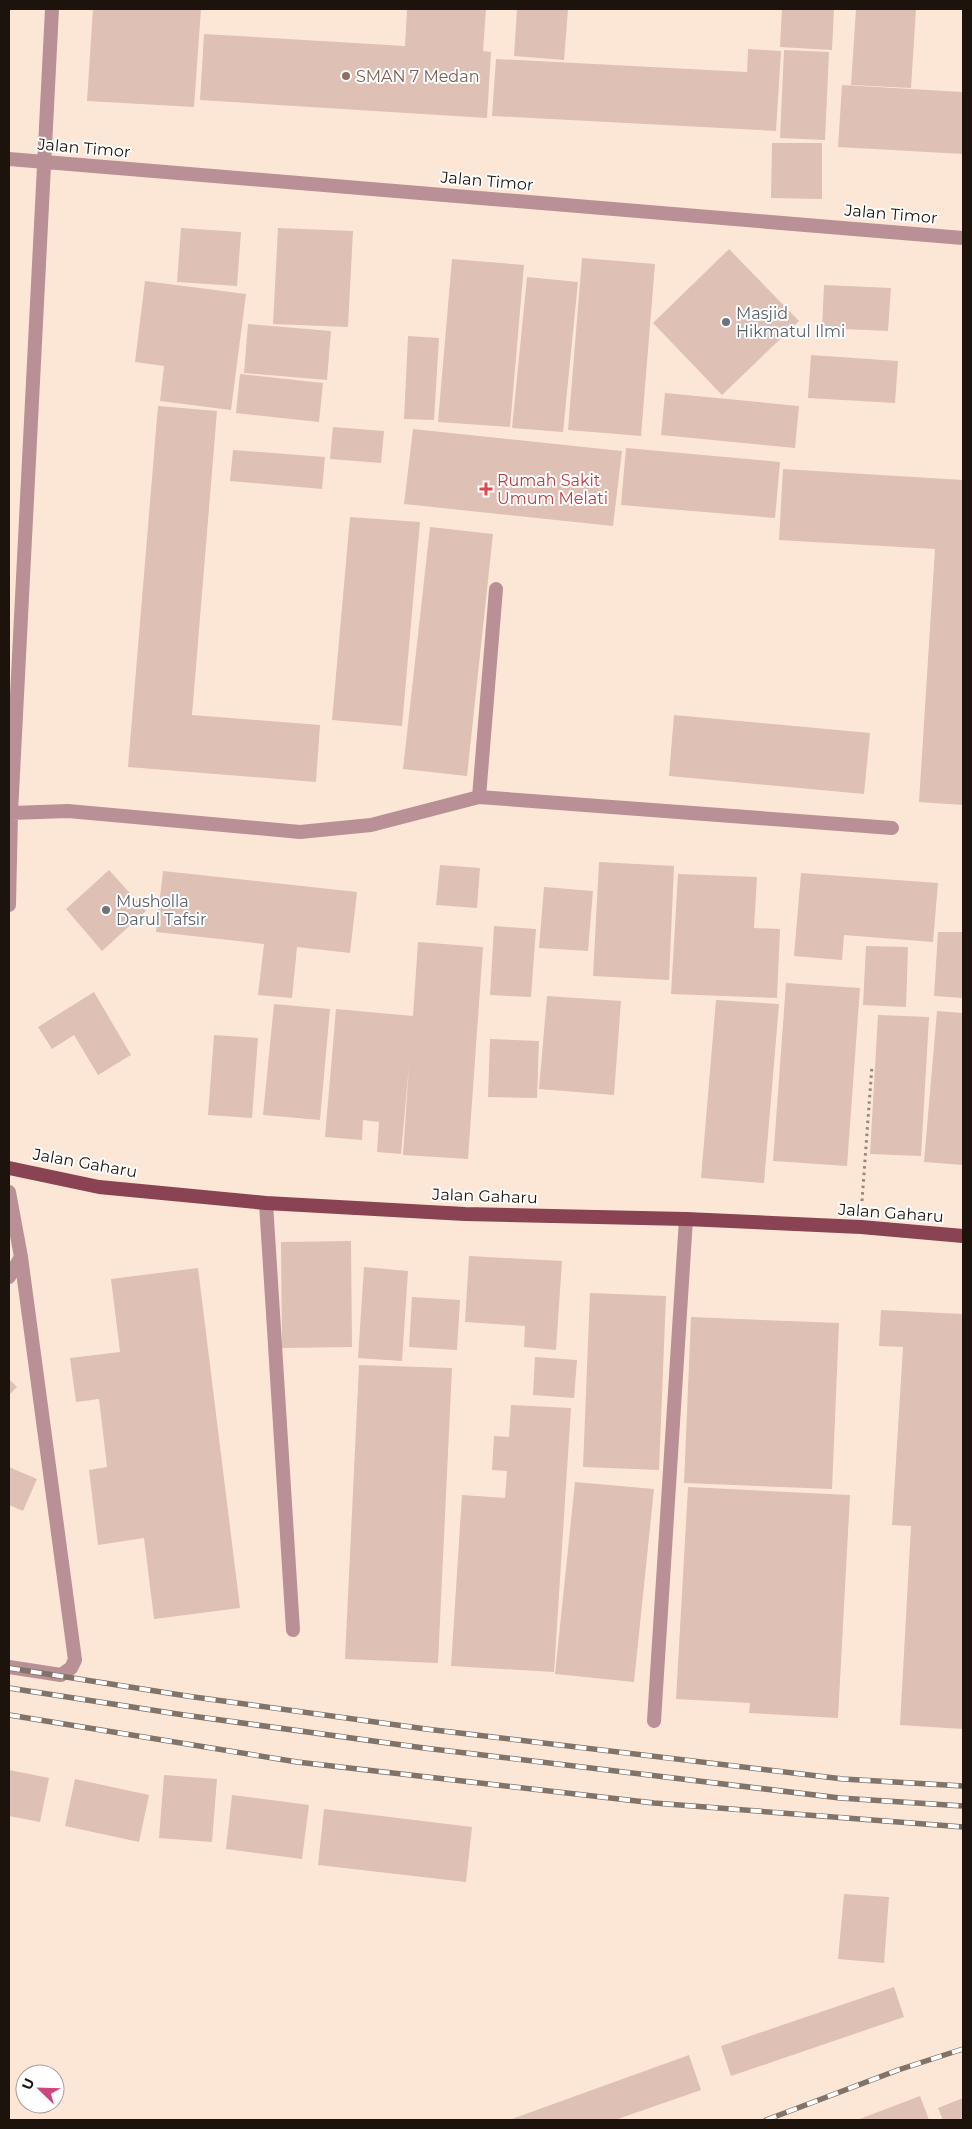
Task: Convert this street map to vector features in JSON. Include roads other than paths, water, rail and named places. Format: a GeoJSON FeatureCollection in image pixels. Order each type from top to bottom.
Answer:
{"type":"FeatureCollection","features":[{"type":"Feature","properties":{"kind":"main road","name":"Jalan Gaharu"},"geometry":{"type":"LineString","coordinates":[[9,1168],[99,1187],[266,1203],[465,1214],[686,1219],[860,1227],[963,1236]]}},
{"type":"Feature","properties":{"kind":"street"},"geometry":{"type":"LineString","coordinates":[[9,905],[10,813],[52,9]]}},
{"type":"Feature","properties":{"kind":"street","name":"Jalan Timor"},"geometry":{"type":"LineString","coordinates":[[9,159],[963,238]]}},
{"type":"Feature","properties":{"kind":"street"},"geometry":{"type":"LineString","coordinates":[[479,797],[496,589]]}},
{"type":"Feature","properties":{"kind":"street"},"geometry":{"type":"LineString","coordinates":[[10,813],[68,811],[300,832],[371,825],[479,797],[892,828]]}},
{"type":"Feature","properties":{"kind":"street"},"geometry":{"type":"LineString","coordinates":[[9,1192],[22,1257],[75,1660],[71,1668],[61,1675],[9,1667]]}},
{"type":"Feature","properties":{"kind":"street"},"geometry":{"type":"LineString","coordinates":[[266,1203],[293,1630]]}},
{"type":"Feature","properties":{"kind":"street"},"geometry":{"type":"LineString","coordinates":[[654,1721],[686,1219]]}},
{"type":"Feature","properties":{"kind":"street"},"geometry":{"type":"LineString","coordinates":[[9,1277],[22,1257]]}},
{"type":"Feature","properties":{"kind":"railway"},"geometry":{"type":"LineString","coordinates":[[9,1668],[187,1696],[426,1729],[843,1779],[963,1786]]}},
{"type":"Feature","properties":{"kind":"railway"},"geometry":{"type":"LineString","coordinates":[[9,1688],[184,1715],[424,1748],[840,1798],[963,1806]]}},
{"type":"Feature","properties":{"kind":"railway"},"geometry":{"type":"LineString","coordinates":[[9,1715],[297,1762],[654,1803],[963,1827]]}},
{"type":"Feature","properties":{"kind":"railway"},"geometry":{"type":"LineString","coordinates":[[766,2120],[898,2070],[963,2049]]}},
{"type":"Feature","properties":{"kind":"place","name":"SMAN 7 Medan"},"geometry":{"type":"Point","coordinates":[346,76]}},
{"type":"Feature","properties":{"kind":"place","name":"Masjid Hikmatul Ilmi"},"geometry":{"type":"Point","coordinates":[726,322]}},
{"type":"Feature","properties":{"kind":"place","name":"Rumah Sakit Umum Melati"},"geometry":{"type":"Point","coordinates":[486,489]}},
{"type":"Feature","properties":{"kind":"place","name":"Musholla Darul Tafsir"},"geometry":{"type":"Point","coordinates":[106,910]}}]}
